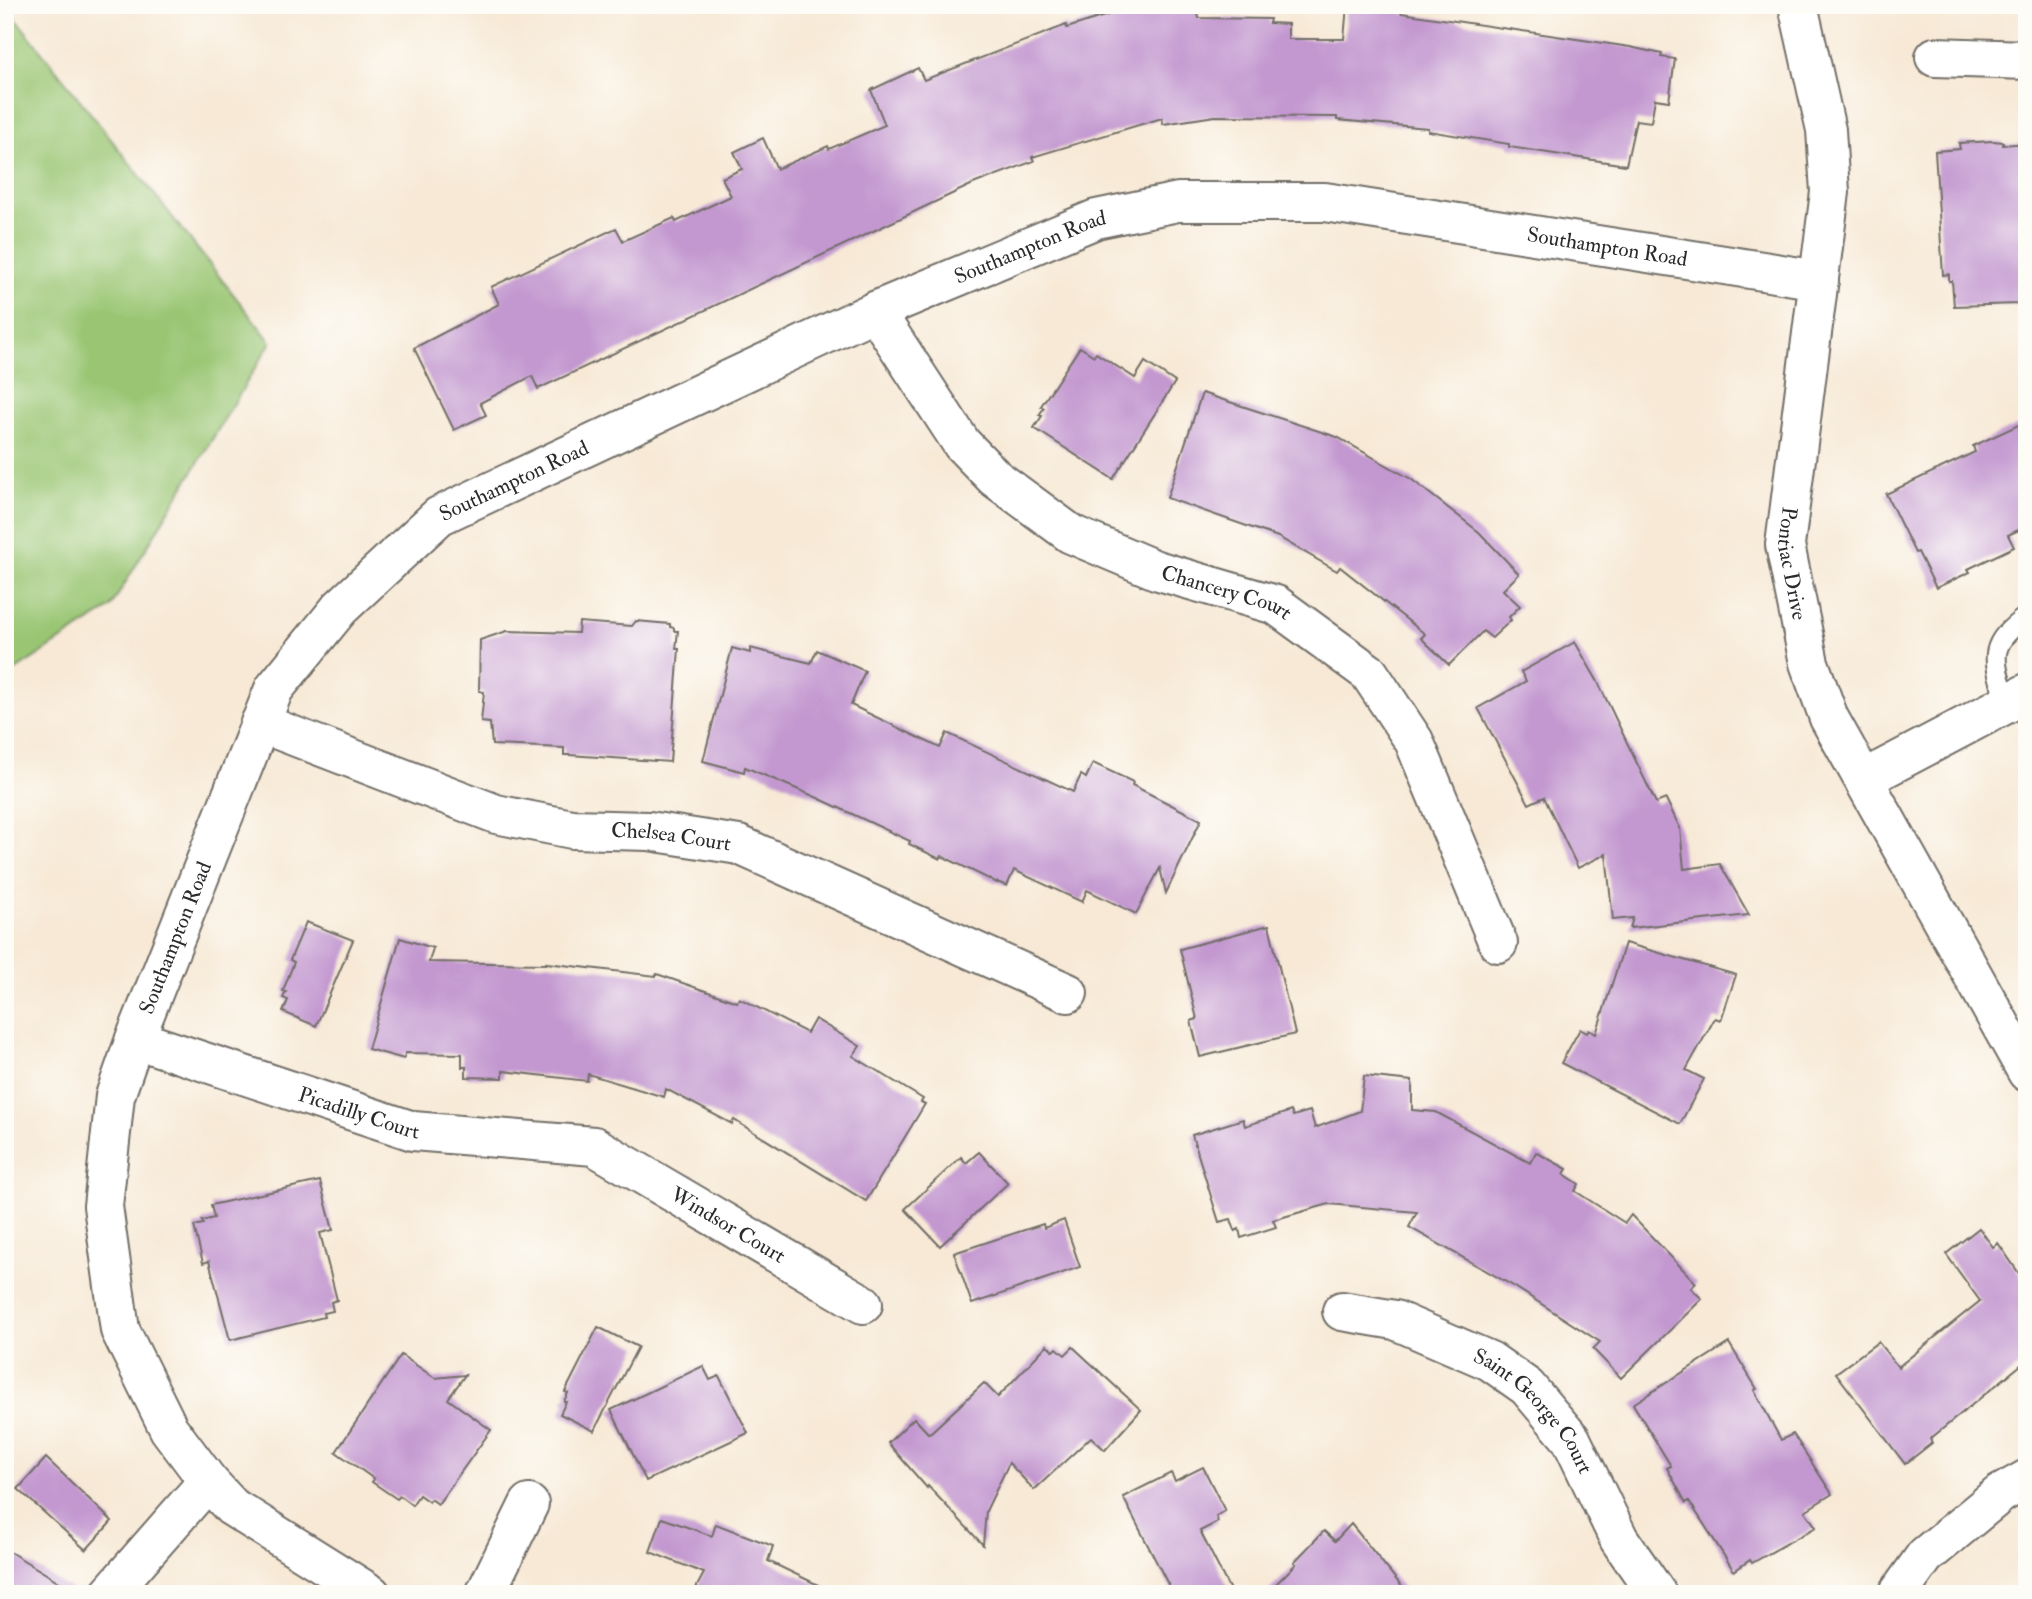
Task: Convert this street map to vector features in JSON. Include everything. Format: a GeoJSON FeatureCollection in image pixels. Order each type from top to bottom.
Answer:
{"type":"FeatureCollection","features":[{"type":"Feature","properties":{"kind":"street","name":"Pontiac Drive"},"geometry":{"type":"LineString","coordinates":[[1798,5],[1826,130],[1830,192],[1785,545],[1809,663],[1829,719],[2027,1072]]}},
{"type":"Feature","properties":{"kind":"street"},"geometry":{"type":"LineString","coordinates":[[1935,57],[2027,60]]}},
{"type":"Feature","properties":{"kind":"street","name":"Southampton Road"},"geometry":{"type":"LineString","coordinates":[[371,1594],[232,1507],[208,1482],[169,1429],[120,1330],[103,1206],[115,1096],[135,1039],[274,689],[340,608],[439,516],[875,311],[1096,219],[1178,202],[1325,202],[1819,280]]}},
{"type":"Feature","properties":{"kind":"street","name":"Chancery Court"},"geometry":{"type":"LineString","coordinates":[[875,311],[962,444],[995,478],[1072,534],[1156,570],[1276,605],[1369,673],[1414,741],[1498,943]]}},
{"type":"Feature","properties":{"kind":"street"},"geometry":{"type":"LineString","coordinates":[[1864,779],[2017,698]]}},
{"type":"Feature","properties":{"kind":"street","name":"Chelsea Court"},"geometry":{"type":"LineString","coordinates":[[260,723],[496,814],[572,829],[649,831],[739,845],[1068,993]]}},
{"type":"Feature","properties":{"kind":"street","name":"Picadilly Court"},"geometry":{"type":"LineString","coordinates":[[135,1039],[413,1131],[594,1146]]}},
{"type":"Feature","properties":{"kind":"street","name":"Windsor Court"},"geometry":{"type":"LineString","coordinates":[[594,1146],[863,1304]]}},
{"type":"Feature","properties":{"kind":"street","name":"Saint George Court"},"geometry":{"type":"LineString","coordinates":[[1342,1311],[1395,1320],[1490,1361],[1527,1387],[1571,1439],[1619,1539],[1657,1594]]}},
{"type":"Feature","properties":{"kind":"street"},"geometry":{"type":"LineString","coordinates":[[1898,1594],[1925,1556],[2000,1494],[2027,1479]]}},
{"type":"Feature","properties":{"kind":"street"},"geometry":{"type":"LineString","coordinates":[[109,1594],[208,1482]]}},
{"type":"Feature","properties":{"kind":"street"},"geometry":{"type":"LineString","coordinates":[[485,1594],[529,1504]]}},
{"type":"Feature","properties":{"kind":"lane"},"geometry":{"type":"LineString","coordinates":[[2017,698],[1996,666],[1996,648],[2007,630],[2027,616]]}},
{"type":"Feature","properties":{"kind":"green space"},"geometry":{"type":"Polygon","coordinates":[[[5,5],[271,342],[110,608],[5,677],[5,5]]]}},
{"type":"Feature","properties":{"kind":"building"},"geometry":{"type":"Polygon","coordinates":[[[1139,5],[1196,5],[1199,18],[1270,19],[1269,23],[1288,24],[1288,39],[1344,39],[1347,6],[1401,11],[1630,47],[1675,59],[1669,101],[1655,99],[1651,122],[1636,120],[1626,165],[1509,147],[1509,144],[1428,131],[1428,128],[1337,120],[1337,117],[1215,116],[1163,124],[1162,118],[1032,157],[1034,161],[973,184],[538,389],[532,376],[480,403],[486,415],[454,430],[414,348],[499,304],[491,287],[616,228],[623,241],[674,218],[676,222],[731,196],[722,178],[742,169],[734,152],[763,138],[777,169],[885,125],[871,90],[918,68],[924,80],[1066,25],[1067,28],[1139,5]]]}},
{"type":"Feature","properties":{"kind":"building"},"geometry":{"type":"Polygon","coordinates":[[[2003,142],[2003,145],[2027,143],[2027,299],[2018,300],[2019,304],[1954,306],[1952,281],[1949,281],[1949,274],[1943,275],[1935,151],[1960,149],[1959,143],[2003,142]]]}},
{"type":"Feature","properties":{"kind":"building"},"geometry":{"type":"Polygon","coordinates":[[[1080,347],[1094,356],[1096,353],[1135,378],[1145,362],[1175,382],[1113,479],[1034,428],[1042,416],[1039,415],[1044,408],[1041,406],[1080,347]]]}},
{"type":"Feature","properties":{"kind":"building"},"geometry":{"type":"Polygon","coordinates":[[[1202,393],[1337,437],[1411,479],[1479,532],[1519,574],[1503,590],[1520,606],[1509,617],[1511,620],[1492,638],[1483,631],[1449,665],[1421,638],[1425,634],[1340,567],[1337,571],[1278,537],[1167,498],[1202,393]]]}},
{"type":"Feature","properties":{"kind":"building"},"geometry":{"type":"Polygon","coordinates":[[[2027,421],[2027,526],[2008,535],[2014,547],[1936,588],[1918,552],[1915,553],[1886,494],[1975,452],[1973,446],[2027,421]]]}},
{"type":"Feature","properties":{"kind":"building"},"geometry":{"type":"Polygon","coordinates":[[[636,621],[670,624],[674,631],[678,631],[670,762],[564,755],[564,748],[492,745],[490,723],[481,722],[484,692],[479,691],[480,640],[507,631],[578,633],[579,622],[632,626],[636,621]]]}},
{"type":"Feature","properties":{"kind":"building"},"geometry":{"type":"Polygon","coordinates":[[[1575,642],[1598,682],[1656,803],[1666,799],[1680,828],[1684,869],[1720,864],[1749,915],[1630,928],[1633,918],[1613,920],[1606,854],[1578,868],[1544,797],[1529,804],[1478,708],[1526,681],[1521,672],[1575,642]]]}},
{"type":"Feature","properties":{"kind":"building"},"geometry":{"type":"Polygon","coordinates":[[[732,648],[750,653],[750,648],[811,663],[817,650],[865,671],[851,705],[940,748],[947,733],[1073,792],[1081,775],[1086,778],[1093,763],[1201,820],[1166,893],[1160,868],[1136,914],[1087,890],[1082,902],[1014,870],[1007,886],[997,883],[942,856],[940,859],[909,844],[910,841],[818,798],[745,767],[744,772],[703,761],[732,648]]]}},
{"type":"Feature","properties":{"kind":"building"},"geometry":{"type":"Polygon","coordinates":[[[306,922],[353,940],[316,1026],[283,1012],[288,1000],[283,998],[286,992],[283,991],[294,962],[290,960],[306,922]]]}},
{"type":"Feature","properties":{"kind":"building"},"geometry":{"type":"Polygon","coordinates":[[[1269,925],[1295,1034],[1200,1057],[1191,1021],[1197,1019],[1180,949],[1269,925]]]}},
{"type":"Feature","properties":{"kind":"building"},"geometry":{"type":"Polygon","coordinates":[[[400,938],[433,948],[429,962],[546,963],[657,974],[737,1002],[739,998],[807,1033],[815,1019],[860,1046],[853,1056],[923,1099],[921,1102],[925,1104],[866,1201],[734,1120],[732,1124],[666,1089],[664,1097],[588,1074],[587,1081],[503,1071],[503,1078],[466,1077],[466,1067],[462,1067],[462,1054],[405,1053],[404,1059],[368,1049],[400,938]]]}},
{"type":"Feature","properties":{"kind":"building"},"geometry":{"type":"Polygon","coordinates":[[[1625,943],[1736,975],[1721,1020],[1715,1018],[1686,1070],[1704,1079],[1680,1124],[1561,1063],[1580,1029],[1596,1034],[1625,943]]]}},
{"type":"Feature","properties":{"kind":"building"},"geometry":{"type":"Polygon","coordinates":[[[1364,1076],[1412,1081],[1412,1110],[1436,1112],[1530,1163],[1536,1152],[1567,1169],[1564,1174],[1579,1184],[1575,1191],[1625,1223],[1631,1215],[1696,1283],[1691,1288],[1702,1299],[1621,1378],[1593,1349],[1600,1342],[1515,1287],[1409,1227],[1417,1212],[1329,1204],[1273,1220],[1276,1227],[1241,1238],[1239,1229],[1235,1231],[1231,1219],[1219,1222],[1192,1135],[1243,1119],[1245,1126],[1291,1111],[1293,1116],[1310,1111],[1315,1128],[1360,1111],[1364,1076]]]}},
{"type":"Feature","properties":{"kind":"building"},"geometry":{"type":"Polygon","coordinates":[[[979,1152],[1008,1183],[940,1246],[905,1209],[961,1157],[966,1163],[979,1152]]]}},
{"type":"Feature","properties":{"kind":"building"},"geometry":{"type":"Polygon","coordinates":[[[320,1181],[333,1230],[320,1233],[337,1300],[331,1302],[333,1311],[323,1313],[324,1317],[230,1340],[209,1261],[203,1263],[194,1226],[214,1218],[211,1205],[320,1181]]]}},
{"type":"Feature","properties":{"kind":"building"},"geometry":{"type":"Polygon","coordinates":[[[1064,1220],[1080,1267],[972,1304],[954,1253],[1043,1224],[1044,1228],[1064,1220]]]}},
{"type":"Feature","properties":{"kind":"building"},"geometry":{"type":"Polygon","coordinates":[[[1979,1228],[1993,1247],[1998,1243],[2027,1285],[2027,1360],[1930,1439],[1932,1443],[1905,1464],[1836,1373],[1878,1342],[1898,1367],[1980,1301],[1946,1254],[1979,1228]]]}},
{"type":"Feature","properties":{"kind":"building"},"geometry":{"type":"Polygon","coordinates":[[[598,1327],[638,1347],[594,1431],[560,1414],[566,1402],[564,1401],[568,1393],[565,1392],[598,1327]]]}},
{"type":"Feature","properties":{"kind":"building"},"geometry":{"type":"Polygon","coordinates":[[[1729,1343],[1757,1389],[1754,1390],[1781,1440],[1793,1434],[1832,1494],[1805,1511],[1816,1527],[1752,1563],[1750,1560],[1734,1571],[1689,1501],[1686,1503],[1667,1468],[1671,1466],[1633,1404],[1729,1343]]]}},
{"type":"Feature","properties":{"kind":"building"},"geometry":{"type":"Polygon","coordinates":[[[1047,1345],[1054,1351],[1057,1348],[1065,1355],[1073,1347],[1141,1410],[1105,1450],[1091,1437],[1034,1490],[1009,1463],[986,1511],[983,1545],[928,1486],[927,1488],[888,1443],[914,1418],[928,1433],[931,1432],[984,1383],[998,1397],[1047,1345]]]}},
{"type":"Feature","properties":{"kind":"building"},"geometry":{"type":"Polygon","coordinates":[[[401,1355],[435,1378],[465,1375],[448,1399],[491,1430],[438,1504],[419,1495],[412,1505],[400,1496],[397,1499],[336,1452],[401,1355]]]}},
{"type":"Feature","properties":{"kind":"building"},"geometry":{"type":"Polygon","coordinates":[[[703,1366],[710,1380],[719,1376],[748,1433],[646,1481],[611,1410],[703,1366]]]}},
{"type":"Feature","properties":{"kind":"building"},"geometry":{"type":"Polygon","coordinates":[[[46,1458],[112,1521],[86,1550],[18,1489],[46,1458]]]}},
{"type":"Feature","properties":{"kind":"building"},"geometry":{"type":"Polygon","coordinates":[[[1203,1467],[1225,1511],[1216,1516],[1218,1522],[1200,1531],[1232,1594],[1173,1594],[1123,1497],[1171,1473],[1175,1481],[1203,1467]]]}},
{"type":"Feature","properties":{"kind":"building"},"geometry":{"type":"Polygon","coordinates":[[[662,1518],[712,1536],[716,1524],[773,1546],[768,1561],[837,1594],[693,1594],[704,1573],[650,1552],[662,1518]]]}},
{"type":"Feature","properties":{"kind":"building"},"geometry":{"type":"Polygon","coordinates":[[[1351,1524],[1408,1594],[1266,1594],[1324,1531],[1335,1541],[1351,1524]]]}},
{"type":"Feature","properties":{"kind":"building"},"geometry":{"type":"Polygon","coordinates":[[[5,1549],[79,1594],[5,1594],[5,1549]]]}}]}
